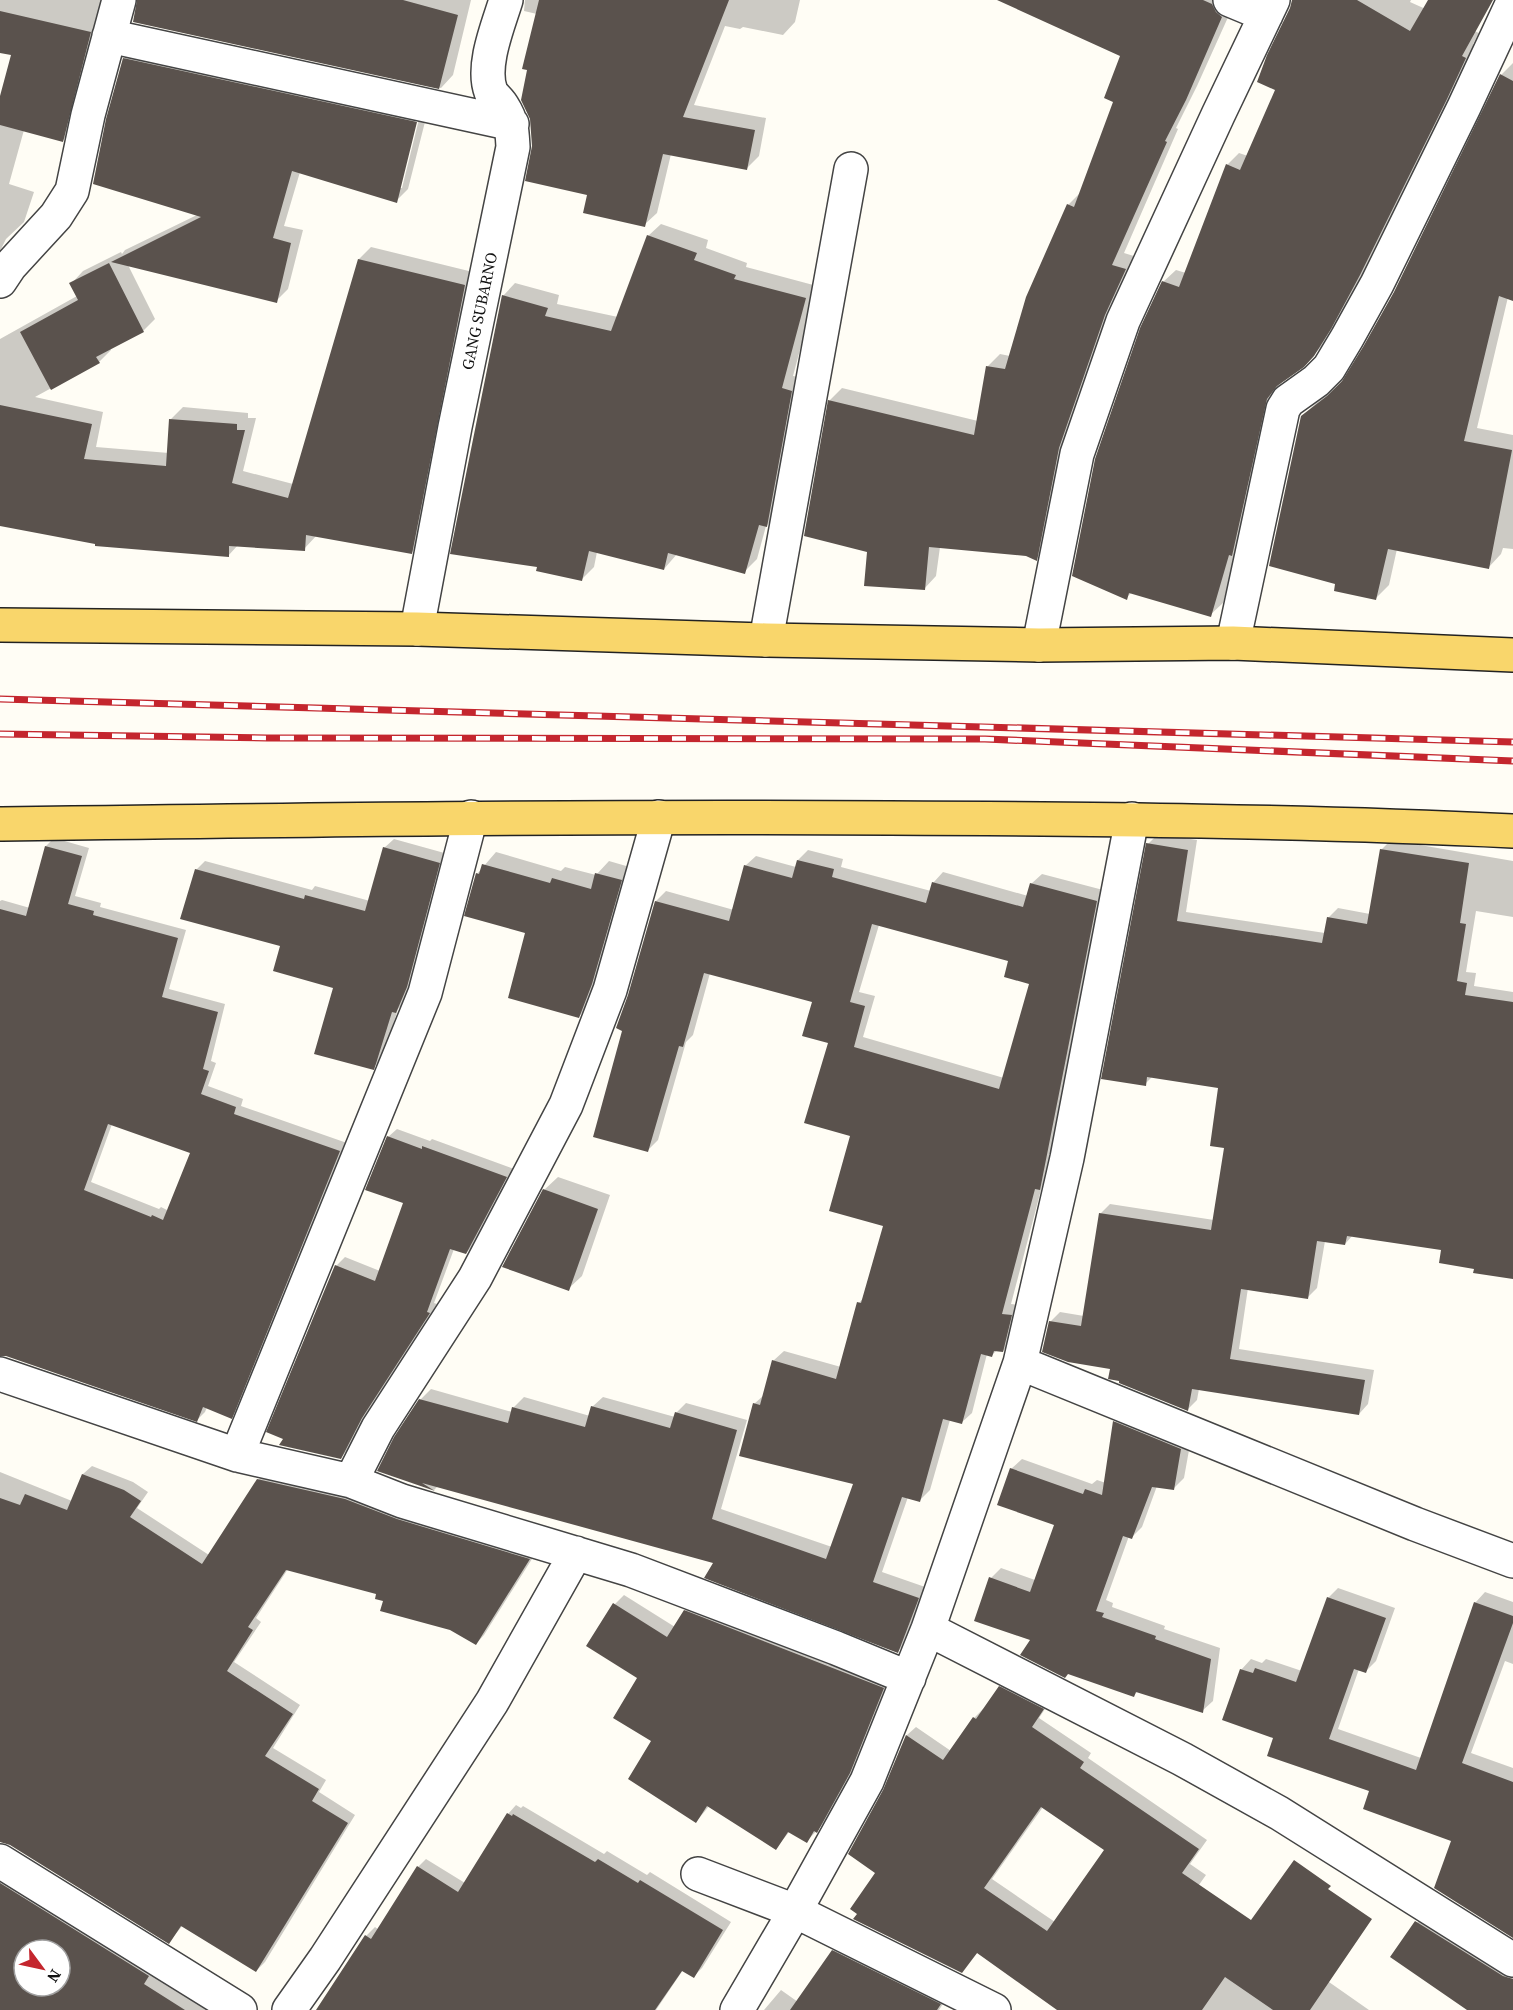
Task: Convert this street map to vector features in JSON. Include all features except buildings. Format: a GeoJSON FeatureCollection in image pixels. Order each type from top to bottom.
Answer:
{"type":"FeatureCollection","features":[{"type":"Feature","properties":{"kind":"main road"},"geometry":{"type":"LineString","coordinates":[[0,625],[417,629],[766,640],[1039,645],[1233,643],[1513,655]]}},
{"type":"Feature","properties":{"kind":"main road"},"geometry":{"type":"LineString","coordinates":[[0,824],[471,817],[1132,819],[1390,825],[1513,831]]}},
{"type":"Feature","properties":{"kind":"street"},"geometry":{"type":"LineString","coordinates":[[0,280],[56,216],[72,191],[88,115],[119,0]]}},
{"type":"Feature","properties":{"kind":"street"},"geometry":{"type":"LineString","coordinates":[[506,0],[489,60],[488,76],[492,93],[512,124]]}},
{"type":"Feature","properties":{"kind":"street"},"geometry":{"type":"LineString","coordinates":[[1039,645],[1077,454],[1123,321],[1270,8],[1230,0]]}},
{"type":"Feature","properties":{"kind":"street"},"geometry":{"type":"LineString","coordinates":[[1233,643],[1283,409],[1288,401],[1316,381],[1329,368],[1347,338],[1382,274],[1513,2]]}},
{"type":"Feature","properties":{"kind":"street"},"geometry":{"type":"LineString","coordinates":[[109,36],[512,124]]}},
{"type":"Feature","properties":{"kind":"street","name":"GANG SUBARNO"},"geometry":{"type":"LineString","coordinates":[[417,629],[453,438],[513,147],[512,124]]}},
{"type":"Feature","properties":{"kind":"street"},"geometry":{"type":"LineString","coordinates":[[766,640],[851,170]]}},
{"type":"Feature","properties":{"kind":"street"},"geometry":{"type":"LineString","coordinates":[[237,1455],[425,993],[471,817]]}},
{"type":"Feature","properties":{"kind":"street"},"geometry":{"type":"LineString","coordinates":[[351,1481],[378,1428],[475,1278],[566,1106],[610,990],[659,817]]}},
{"type":"Feature","properties":{"kind":"street"},"geometry":{"type":"LineString","coordinates":[[737,2010],[867,1781],[928,1629],[1020,1363],[1067,1158],[1132,819]]}},
{"type":"Feature","properties":{"kind":"street"},"geometry":{"type":"LineString","coordinates":[[1020,1363],[1415,1524],[1513,1561]]}},
{"type":"Feature","properties":{"kind":"street"},"geometry":{"type":"LineString","coordinates":[[0,1374],[237,1455],[351,1481],[402,1501],[652,1578],[845,1651],[909,1678]]}},
{"type":"Feature","properties":{"kind":"street"},"geometry":{"type":"LineString","coordinates":[[289,2010],[325,1959],[492,1702],[576,1553]]}},
{"type":"Feature","properties":{"kind":"street"},"geometry":{"type":"LineString","coordinates":[[928,1629],[1182,1759],[1270,1808],[1513,1960]]}},
{"type":"Feature","properties":{"kind":"street"},"geometry":{"type":"LineString","coordinates":[[0,1861],[240,2010]]}},
{"type":"Feature","properties":{"kind":"street"},"geometry":{"type":"LineString","coordinates":[[698,1874],[795,1911],[994,2010]]}},
{"type":"Feature","properties":{"kind":"railway"},"geometry":{"type":"LineString","coordinates":[[0,699],[1513,742]]}},
{"type":"Feature","properties":{"kind":"railway"},"geometry":{"type":"LineString","coordinates":[[0,734],[267,738],[985,739],[1513,761]]}}]}
